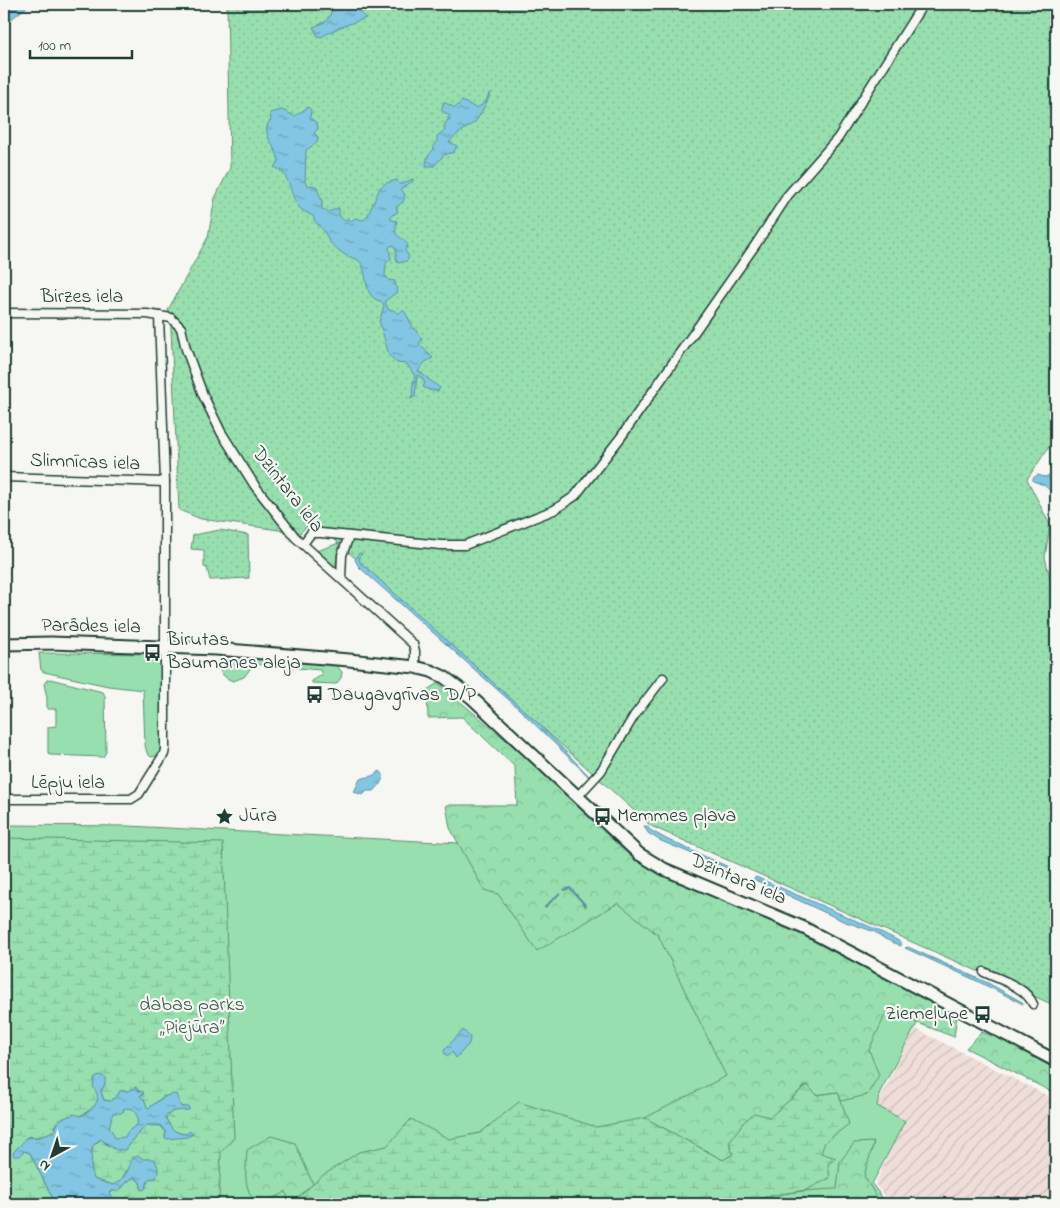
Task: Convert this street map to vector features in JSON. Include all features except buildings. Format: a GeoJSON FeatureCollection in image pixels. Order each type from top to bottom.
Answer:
{"type":"FeatureCollection","features":[{"type":"Feature","properties":{"kind":"street"},"geometry":{"type":"LineString","coordinates":[[302,544],[311,533],[320,533],[465,545],[554,510],[575,496],[621,437],[788,195],[838,138],[923,4]]}},
{"type":"Feature","properties":{"kind":"street","name":"Birzes iela"},"geometry":{"type":"LineString","coordinates":[[4,313],[148,314],[159,316]]}},
{"type":"Feature","properties":{"kind":"street"},"geometry":{"type":"LineString","coordinates":[[159,316],[165,482],[165,647]]}},
{"type":"Feature","properties":{"kind":"street","name":"Dzintara iela"},"geometry":{"type":"LineString","coordinates":[[159,316],[171,318],[181,328],[186,349],[221,432],[261,493],[302,544],[413,644],[415,667]]}},
{"type":"Feature","properties":{"kind":"street","name":"Slimnīcas iela"},"geometry":{"type":"LineString","coordinates":[[4,478],[165,482]]}},
{"type":"Feature","properties":{"kind":"street"},"geometry":{"type":"LineString","coordinates":[[341,578],[342,555],[349,536]]}},
{"type":"Feature","properties":{"kind":"street","name":"Parādes iela"},"geometry":{"type":"LineString","coordinates":[[4,644],[165,647],[311,656],[415,667],[444,677]]}},
{"type":"Feature","properties":{"kind":"street","name":"Lēpju iela"},"geometry":{"type":"LineString","coordinates":[[4,799],[131,799],[139,794],[166,749],[165,647]]}},
{"type":"Feature","properties":{"kind":"street","name":"Dzintara iela"},"geometry":{"type":"LineString","coordinates":[[444,677],[471,696],[639,854],[664,869],[804,928],[1056,1062]]}},
{"type":"Feature","properties":{"kind":"street"},"geometry":{"type":"LineString","coordinates":[[577,797],[601,771],[634,716],[663,678]]}},
{"type":"Feature","properties":{"kind":"street"},"geometry":{"type":"LineString","coordinates":[[984,972],[1029,995],[1033,1004]]}},
{"type":"Feature","properties":{"kind":"shaded area"},"geometry":{"type":"Polygon","coordinates":[[[914,1028],[1056,1100],[1056,1204],[888,1204],[889,1202],[875,1184],[903,1122],[876,1107],[914,1028]]]}},
{"type":"Feature","properties":{"kind":"green space"},"geometry":{"type":"Polygon","coordinates":[[[227,4],[1056,4],[1056,437],[1027,479],[1050,525],[1045,557],[1056,603],[1056,1006],[651,826],[313,520],[300,533],[201,519],[179,510],[171,329],[168,310],[208,237],[215,198],[230,168],[227,4]]]}},
{"type":"Feature","properties":{"kind":"green space"},"geometry":{"type":"Polygon","coordinates":[[[220,530],[248,535],[249,578],[210,580],[207,568],[204,567],[204,550],[191,549],[193,535],[220,530]]]}},
{"type":"Feature","properties":{"kind":"green space"},"geometry":{"type":"Polygon","coordinates":[[[339,543],[335,570],[314,552],[339,543]]]}},
{"type":"Feature","properties":{"kind":"green space"},"geometry":{"type":"Polygon","coordinates":[[[39,653],[162,654],[161,750],[156,756],[151,757],[147,753],[145,745],[143,690],[108,686],[44,672],[41,670],[39,653]]]}},
{"type":"Feature","properties":{"kind":"green space"},"geometry":{"type":"Polygon","coordinates":[[[229,656],[335,664],[342,672],[341,678],[336,684],[312,683],[312,681],[322,675],[320,670],[254,664],[244,677],[233,681],[224,676],[220,669],[220,662],[229,656]]]}},
{"type":"Feature","properties":{"kind":"green space"},"geometry":{"type":"Polygon","coordinates":[[[50,679],[103,692],[105,696],[106,752],[103,757],[50,755],[48,753],[48,727],[56,726],[56,709],[47,709],[44,684],[50,679]]]}},
{"type":"Feature","properties":{"kind":"green space"},"geometry":{"type":"Polygon","coordinates":[[[438,683],[519,751],[627,853],[656,872],[803,934],[957,1016],[954,1037],[887,1011],[869,1050],[879,1075],[867,1095],[841,1101],[838,1092],[816,1095],[806,1085],[733,1154],[723,1160],[645,1118],[726,1076],[658,935],[618,903],[537,951],[498,894],[484,890],[450,828],[446,805],[517,805],[515,767],[462,717],[428,718],[427,690],[438,683]]]}},
{"type":"Feature","properties":{"kind":"green space","name":"dabas parks „Piejūra”"},"geometry":{"type":"Polygon","coordinates":[[[4,825],[128,826],[536,847],[926,1007],[880,1092],[877,1106],[905,1121],[872,1184],[887,1204],[4,1204],[4,825]]]}},
{"type":"Feature","properties":{"kind":"green space"},"geometry":{"type":"Polygon","coordinates":[[[4,838],[223,843],[234,1138],[221,1152],[219,1204],[118,1204],[109,1193],[119,1190],[134,1177],[140,1182],[142,1190],[148,1179],[149,1159],[132,1165],[122,1179],[113,1185],[93,1179],[91,1166],[92,1147],[101,1139],[107,1145],[125,1150],[146,1125],[160,1125],[166,1132],[165,1138],[186,1134],[173,1129],[165,1117],[173,1111],[187,1107],[181,1107],[177,1100],[164,1096],[147,1108],[140,1096],[144,1094],[133,1089],[120,1091],[110,1101],[104,1100],[101,1092],[105,1084],[97,1092],[99,1100],[90,1109],[80,1116],[56,1124],[55,1130],[45,1135],[39,1137],[28,1136],[23,1144],[15,1150],[20,1154],[24,1151],[30,1153],[54,1201],[56,1200],[59,1204],[4,1204],[4,838]]]}},
{"type":"Feature","properties":{"kind":"green space"},"geometry":{"type":"Polygon","coordinates":[[[982,1032],[1010,1043],[1056,1069],[1056,1094],[966,1048],[982,1032]]]}},
{"type":"Feature","properties":{"kind":"green space"},"geometry":{"type":"Polygon","coordinates":[[[807,1085],[817,1095],[838,1092],[849,1124],[825,1142],[821,1153],[836,1158],[828,1164],[830,1178],[806,1190],[768,1196],[744,1204],[291,1204],[322,1176],[359,1152],[387,1146],[411,1119],[449,1139],[480,1133],[519,1102],[596,1127],[645,1118],[723,1160],[733,1154],[729,1142],[743,1123],[754,1113],[770,1117],[807,1085]]]}},
{"type":"Feature","properties":{"kind":"green space"},"geometry":{"type":"Polygon","coordinates":[[[271,1136],[295,1143],[313,1184],[291,1204],[289,1204],[286,1191],[265,1201],[266,1204],[257,1204],[249,1192],[246,1178],[247,1150],[271,1136]]]}},
{"type":"Feature","properties":{"kind":"green space"},"geometry":{"type":"Polygon","coordinates":[[[874,1142],[864,1176],[881,1204],[744,1204],[790,1193],[837,1189],[840,1162],[854,1143],[874,1142]]]}},
{"type":"Feature","properties":{"kind":"water"},"geometry":{"type":"Polygon","coordinates":[[[4,4],[30,4],[4,25],[4,4]]]}},
{"type":"Feature","properties":{"kind":"water"},"geometry":{"type":"Polygon","coordinates":[[[363,4],[357,5],[357,10],[366,18],[338,28],[321,37],[318,36],[313,27],[324,22],[337,6],[363,4]]]}},
{"type":"Feature","properties":{"kind":"water"},"geometry":{"type":"Polygon","coordinates":[[[489,93],[491,93],[475,122],[449,142],[457,146],[454,152],[444,155],[434,166],[426,166],[427,158],[434,149],[433,146],[437,141],[437,136],[445,130],[444,126],[450,116],[441,110],[444,102],[455,108],[462,101],[476,108],[485,102],[489,93]]]}},
{"type":"Feature","properties":{"kind":"water"},"geometry":{"type":"Polygon","coordinates":[[[308,107],[311,110],[310,118],[317,123],[318,129],[314,133],[318,137],[317,143],[306,150],[305,182],[307,185],[316,186],[322,201],[322,209],[328,212],[339,208],[339,215],[343,220],[348,219],[351,221],[355,218],[363,220],[367,217],[380,188],[386,183],[397,180],[399,184],[403,184],[412,179],[414,180],[401,189],[405,195],[403,202],[396,207],[398,212],[391,216],[391,220],[397,221],[396,233],[408,245],[405,250],[409,257],[407,261],[398,263],[396,249],[393,245],[389,247],[391,259],[386,263],[385,275],[388,280],[395,281],[397,292],[385,301],[388,310],[394,310],[398,314],[403,310],[405,312],[422,339],[419,344],[433,358],[425,362],[418,371],[440,388],[438,391],[423,387],[425,383],[417,375],[415,397],[410,399],[413,393],[415,376],[407,364],[397,363],[389,355],[379,320],[384,305],[381,301],[371,296],[360,261],[345,255],[330,243],[313,216],[302,210],[298,205],[284,175],[274,167],[279,161],[267,130],[271,120],[270,113],[282,110],[295,116],[308,107]]]}},
{"type":"Feature","properties":{"kind":"water"},"geometry":{"type":"Polygon","coordinates":[[[1056,472],[1056,496],[1044,485],[1033,481],[1033,478],[1038,475],[1045,477],[1056,472]]]}},
{"type":"Feature","properties":{"kind":"water"},"geometry":{"type":"Polygon","coordinates":[[[359,553],[362,554],[359,557],[360,562],[540,725],[590,777],[518,708],[359,567],[355,560],[359,553]]]}},
{"type":"Feature","properties":{"kind":"water"},"geometry":{"type":"Polygon","coordinates":[[[380,771],[383,774],[382,779],[374,791],[367,791],[363,795],[354,792],[360,779],[372,776],[380,771]]]}},
{"type":"Feature","properties":{"kind":"water"},"geometry":{"type":"Polygon","coordinates":[[[644,826],[647,826],[650,830],[668,840],[731,868],[729,869],[661,841],[648,833],[644,826]]]}},
{"type":"Feature","properties":{"kind":"water"},"geometry":{"type":"Polygon","coordinates":[[[756,877],[875,929],[902,944],[901,946],[875,932],[843,921],[753,879],[756,877]]]}},
{"type":"Feature","properties":{"kind":"water"},"geometry":{"type":"Polygon","coordinates":[[[908,947],[988,983],[1023,1004],[905,948],[908,947]]]}},
{"type":"Feature","properties":{"kind":"water"},"geometry":{"type":"Polygon","coordinates":[[[463,1030],[470,1037],[469,1044],[456,1058],[453,1053],[447,1056],[444,1052],[445,1049],[463,1030]]]}},
{"type":"Feature","properties":{"kind":"water"},"geometry":{"type":"Polygon","coordinates":[[[99,1075],[105,1077],[105,1084],[101,1092],[104,1100],[110,1101],[120,1091],[128,1091],[136,1087],[139,1091],[144,1092],[140,1096],[149,1108],[165,1097],[176,1094],[181,1107],[189,1107],[189,1110],[173,1111],[165,1117],[175,1131],[186,1134],[190,1131],[193,1134],[187,1137],[167,1139],[165,1138],[166,1132],[160,1125],[147,1125],[134,1138],[126,1150],[116,1150],[100,1139],[92,1147],[91,1166],[94,1179],[113,1185],[126,1174],[132,1158],[138,1156],[144,1159],[154,1159],[158,1168],[156,1178],[149,1179],[145,1189],[142,1190],[140,1182],[134,1177],[119,1191],[111,1191],[109,1193],[118,1204],[59,1204],[56,1200],[54,1201],[30,1153],[24,1151],[20,1156],[14,1156],[13,1154],[25,1138],[40,1137],[55,1130],[59,1120],[74,1114],[81,1116],[93,1107],[97,1100],[93,1087],[95,1077],[99,1075]],[[128,1108],[123,1109],[124,1111],[121,1113],[113,1113],[109,1128],[115,1138],[125,1137],[128,1131],[137,1125],[138,1118],[134,1110],[128,1108]]]}},
{"type":"Feature","properties":{"kind":"waterway"},"geometry":{"type":"LineString","coordinates":[[564,890],[570,888],[586,906]]}},
{"type":"Feature","properties":{"kind":"waterway"},"geometry":{"type":"LineString","coordinates":[[545,907],[559,894]]}},
{"type":"Feature","properties":{"kind":"place","name":"Birutas Baumanes aleja"},"geometry":{"type":"Point","coordinates":[153,652]}},
{"type":"Feature","properties":{"kind":"place","name":"Daugavgrīvas D/P"},"geometry":{"type":"Point","coordinates":[314,695]}},
{"type":"Feature","properties":{"kind":"place","name":"Jūra"},"geometry":{"type":"Point","coordinates":[225,816]}},
{"type":"Feature","properties":{"kind":"place","name":"Memmes pļava"},"geometry":{"type":"Point","coordinates":[603,816]}},
{"type":"Feature","properties":{"kind":"place","name":"Ziemeļupe"},"geometry":{"type":"Point","coordinates":[982,1014]}}]}
